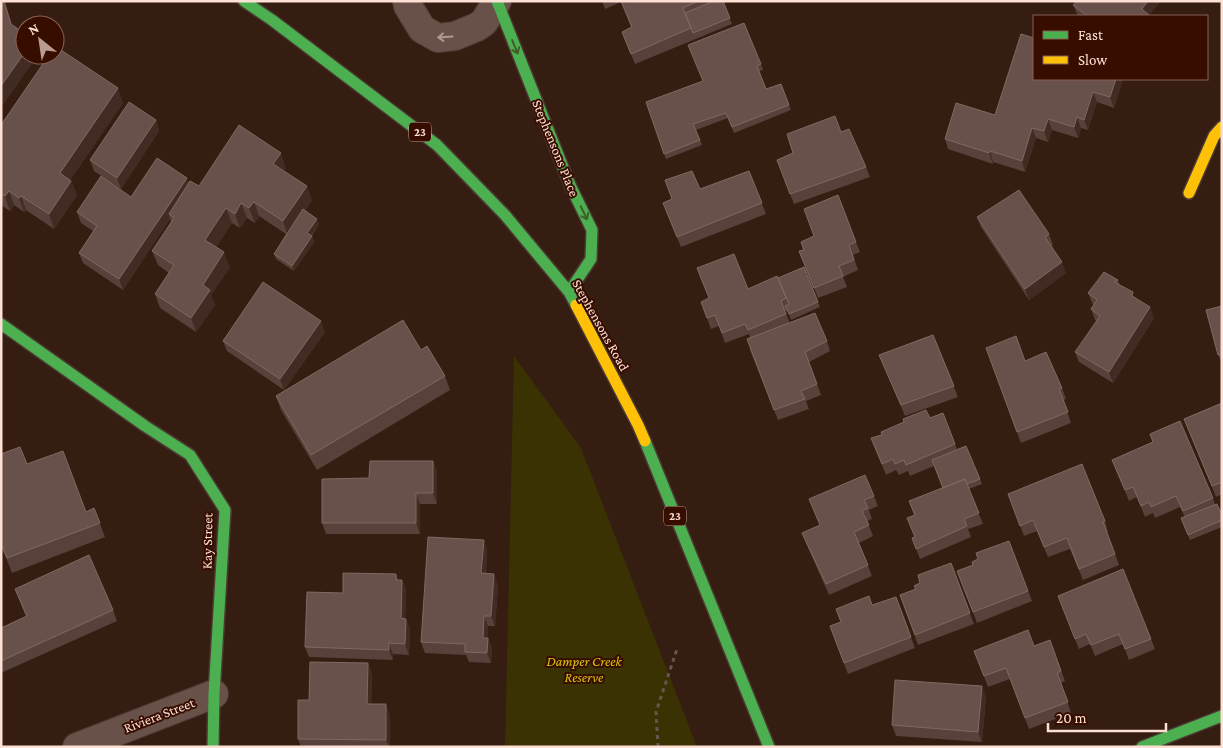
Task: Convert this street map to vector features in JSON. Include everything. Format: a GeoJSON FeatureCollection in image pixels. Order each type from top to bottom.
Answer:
{"type":"FeatureCollection","features":[{"type":"Feature","properties":{"kind":"street","name":"Stephensons Road"},"geometry":{"type":"LineString","coordinates":[[244,1],[272,20],[437,145],[505,215],[569,292],[638,425],[769,747]]}},
{"type":"Feature","properties":{"kind":"street","name":"Stephensons Place"},"geometry":{"type":"LineString","coordinates":[[408,1],[408,6],[422,29],[438,38],[455,36],[477,27],[484,22],[497,1]]}},
{"type":"Feature","properties":{"kind":"street","name":"Stephensons Place"},"geometry":{"type":"LineString","coordinates":[[497,1],[570,184],[592,230],[591,259],[569,292]]}},
{"type":"Feature","properties":{"kind":"street"},"geometry":{"type":"LineString","coordinates":[[1189,193],[1214,136],[1222,127]]}},
{"type":"Feature","properties":{"kind":"street","name":"Kay Street"},"geometry":{"type":"LineString","coordinates":[[1,324],[145,426],[190,455],[225,510],[214,694],[213,747]]}},
{"type":"Feature","properties":{"kind":"street","name":"Riviera Street"},"geometry":{"type":"LineString","coordinates":[[77,747],[214,694]]}},
{"type":"Feature","properties":{"kind":"street"},"geometry":{"type":"LineString","coordinates":[[1142,747],[1222,716]]}},
{"type":"Feature","properties":{"kind":"path"},"geometry":{"type":"LineString","coordinates":[[658,747],[656,712],[677,649]]}},
{"type":"Feature","properties":{"kind":"green space","name":"Damper Creek Reserve"},"geometry":{"type":"Polygon","coordinates":[[[514,356],[581,448],[697,747],[505,747],[514,356]]]}},
{"type":"Feature","properties":{"kind":"building"},"geometry":{"type":"Polygon","coordinates":[[[1,1],[4,1],[11,24],[15,27],[16,65],[1,86],[1,1]]]}},
{"type":"Feature","properties":{"kind":"building"},"geometry":{"type":"Polygon","coordinates":[[[621,1],[699,1],[683,8],[691,28],[631,54],[622,32],[632,27],[621,1]]]}},
{"type":"Feature","properties":{"kind":"building"},"geometry":{"type":"Polygon","coordinates":[[[714,1],[723,1],[730,18],[693,33],[685,13],[714,1]]]}},
{"type":"Feature","properties":{"kind":"building"},"geometry":{"type":"Polygon","coordinates":[[[1077,1],[1148,1],[1142,9],[1149,15],[1086,15],[1073,5],[1077,1]]]}},
{"type":"Feature","properties":{"kind":"building"},"geometry":{"type":"Polygon","coordinates":[[[744,23],[761,64],[757,66],[766,89],[781,84],[789,105],[732,127],[726,113],[693,124],[700,140],[664,154],[646,102],[703,81],[688,45],[744,23]]]}},
{"type":"Feature","properties":{"kind":"building"},"geometry":{"type":"Polygon","coordinates":[[[1021,34],[1033,38],[1033,80],[1116,80],[1110,97],[1093,92],[1084,120],[1077,117],[1074,127],[1048,119],[1044,131],[1032,128],[1022,161],[945,139],[956,103],[995,115],[1021,34]]]}},
{"type":"Feature","properties":{"kind":"building"},"geometry":{"type":"Polygon","coordinates":[[[65,53],[118,88],[60,173],[71,181],[49,214],[21,196],[19,198],[9,191],[5,196],[1,194],[1,125],[42,65],[65,65],[65,53]]]}},
{"type":"Feature","properties":{"kind":"building"},"geometry":{"type":"Polygon","coordinates":[[[129,102],[156,120],[117,178],[90,160],[129,102]]]}},
{"type":"Feature","properties":{"kind":"building"},"geometry":{"type":"Polygon","coordinates":[[[835,116],[841,132],[849,129],[866,167],[790,194],[777,160],[793,153],[787,134],[835,116]]]}},
{"type":"Feature","properties":{"kind":"building"},"geometry":{"type":"Polygon","coordinates":[[[239,125],[281,153],[273,164],[307,186],[283,221],[254,202],[249,208],[241,203],[235,214],[226,208],[205,240],[224,252],[203,285],[210,290],[191,318],[155,294],[174,265],[152,251],[174,218],[169,214],[190,181],[199,186],[239,125]]]}},
{"type":"Feature","properties":{"kind":"building"},"geometry":{"type":"Polygon","coordinates":[[[157,158],[187,178],[119,279],[79,253],[97,226],[77,212],[101,176],[131,197],[157,158]]]}},
{"type":"Feature","properties":{"kind":"building"},"geometry":{"type":"Polygon","coordinates":[[[692,171],[700,189],[749,171],[762,203],[677,237],[663,203],[672,199],[665,180],[692,171]]]}},
{"type":"Feature","properties":{"kind":"building"},"geometry":{"type":"Polygon","coordinates":[[[1019,190],[1049,234],[1045,237],[1062,262],[1025,289],[977,217],[1019,190]]]}},
{"type":"Feature","properties":{"kind":"building"},"geometry":{"type":"Polygon","coordinates":[[[838,195],[856,242],[849,245],[854,260],[839,266],[843,276],[814,288],[799,251],[804,250],[801,242],[814,236],[804,209],[838,195]]]}},
{"type":"Feature","properties":{"kind":"building"},"geometry":{"type":"Polygon","coordinates":[[[303,209],[317,219],[307,233],[312,236],[292,266],[274,254],[303,209]]]}},
{"type":"Feature","properties":{"kind":"building"},"geometry":{"type":"Polygon","coordinates":[[[734,254],[748,289],[777,276],[786,298],[781,301],[786,314],[748,330],[745,324],[722,333],[715,315],[707,318],[701,302],[709,298],[697,268],[734,254]]]}},
{"type":"Feature","properties":{"kind":"building"},"geometry":{"type":"Polygon","coordinates":[[[804,267],[818,302],[789,314],[785,306],[789,304],[778,278],[804,267]]]}},
{"type":"Feature","properties":{"kind":"building"},"geometry":{"type":"Polygon","coordinates":[[[1104,272],[1118,280],[1114,282],[1133,292],[1132,296],[1150,307],[1109,372],[1075,352],[1100,316],[1091,309],[1097,300],[1088,293],[1104,272]]]}},
{"type":"Feature","properties":{"kind":"building"},"geometry":{"type":"Polygon","coordinates":[[[263,282],[321,321],[280,379],[223,341],[263,282]]]}},
{"type":"Feature","properties":{"kind":"building"},"geometry":{"type":"Polygon","coordinates":[[[1222,306],[1222,354],[1218,355],[1206,310],[1222,306]]]}},
{"type":"Feature","properties":{"kind":"building"},"geometry":{"type":"Polygon","coordinates":[[[815,313],[827,341],[805,352],[817,384],[801,391],[805,399],[774,410],[747,339],[815,313]]]}},
{"type":"Feature","properties":{"kind":"building"},"geometry":{"type":"Polygon","coordinates":[[[403,320],[421,350],[427,346],[445,376],[311,455],[276,396],[403,320]]]}},
{"type":"Feature","properties":{"kind":"building"},"geometry":{"type":"Polygon","coordinates":[[[933,335],[954,386],[901,405],[879,355],[933,335]]]}},
{"type":"Feature","properties":{"kind":"building"},"geometry":{"type":"Polygon","coordinates":[[[1016,336],[1025,361],[1046,352],[1062,388],[1059,389],[1068,412],[1017,432],[986,348],[1016,336]]]}},
{"type":"Feature","properties":{"kind":"building"},"geometry":{"type":"Polygon","coordinates":[[[1222,403],[1222,482],[1212,486],[1184,419],[1222,403]]]}},
{"type":"Feature","properties":{"kind":"building"},"geometry":{"type":"Polygon","coordinates":[[[926,410],[930,418],[943,413],[955,444],[906,465],[904,460],[895,464],[893,459],[882,464],[871,438],[882,435],[881,432],[904,422],[903,419],[926,410]]]}},
{"type":"Feature","properties":{"kind":"building"},"geometry":{"type":"Polygon","coordinates":[[[1180,421],[1213,498],[1183,511],[1176,496],[1151,507],[1149,502],[1141,506],[1133,487],[1125,490],[1112,460],[1153,442],[1150,434],[1180,421]]]}},
{"type":"Feature","properties":{"kind":"building"},"geometry":{"type":"Polygon","coordinates":[[[966,446],[980,479],[967,484],[965,479],[943,488],[932,460],[966,446]]]}},
{"type":"Feature","properties":{"kind":"building"},"geometry":{"type":"Polygon","coordinates":[[[20,447],[27,464],[63,451],[86,512],[94,508],[100,523],[7,558],[1,544],[1,454],[20,447]]]}},
{"type":"Feature","properties":{"kind":"building"},"geometry":{"type":"Polygon","coordinates":[[[370,461],[433,461],[433,493],[416,493],[416,523],[322,523],[322,479],[369,478],[370,461]]]}},
{"type":"Feature","properties":{"kind":"building"},"geometry":{"type":"Polygon","coordinates":[[[1082,464],[1105,521],[1103,522],[1115,554],[1079,569],[1067,538],[1044,547],[1033,520],[1020,526],[1008,494],[1082,464]]]}},
{"type":"Feature","properties":{"kind":"building"},"geometry":{"type":"Polygon","coordinates":[[[865,475],[874,496],[864,500],[868,508],[862,511],[869,525],[854,532],[868,565],[826,584],[802,533],[820,525],[809,499],[865,475]]]}},
{"type":"Feature","properties":{"kind":"building"},"geometry":{"type":"Polygon","coordinates":[[[965,479],[979,513],[964,519],[967,526],[916,549],[912,538],[915,537],[907,518],[915,515],[909,501],[965,479]]]}},
{"type":"Feature","properties":{"kind":"building"},"geometry":{"type":"Polygon","coordinates":[[[1217,504],[1222,520],[1188,535],[1181,518],[1217,504]]]}},
{"type":"Feature","properties":{"kind":"building"},"geometry":{"type":"Polygon","coordinates":[[[428,537],[484,540],[481,573],[494,574],[491,616],[484,616],[483,638],[488,638],[487,653],[465,652],[465,644],[421,642],[428,537]]]}},
{"type":"Feature","properties":{"kind":"building"},"geometry":{"type":"Polygon","coordinates":[[[1009,541],[1028,591],[973,612],[957,571],[973,565],[972,562],[978,559],[976,553],[1009,541]]]}},
{"type":"Feature","properties":{"kind":"building"},"geometry":{"type":"Polygon","coordinates":[[[89,555],[113,610],[1,661],[1,628],[27,616],[15,589],[89,555]]]}},
{"type":"Feature","properties":{"kind":"building"},"geometry":{"type":"Polygon","coordinates":[[[951,563],[970,613],[915,635],[900,595],[916,589],[914,586],[920,583],[918,575],[951,563]]]}},
{"type":"Feature","properties":{"kind":"building"},"geometry":{"type":"Polygon","coordinates":[[[1123,569],[1151,639],[1125,649],[1119,634],[1091,645],[1086,634],[1075,639],[1058,596],[1123,569]]]}},
{"type":"Feature","properties":{"kind":"building"},"geometry":{"type":"Polygon","coordinates":[[[343,573],[396,574],[396,580],[402,580],[401,618],[406,619],[405,644],[389,643],[389,650],[305,647],[307,592],[343,593],[343,573]]]}},
{"type":"Feature","properties":{"kind":"building"},"geometry":{"type":"Polygon","coordinates":[[[869,596],[872,605],[896,597],[911,637],[844,663],[830,626],[841,622],[836,609],[869,596]]]}},
{"type":"Feature","properties":{"kind":"building"},"geometry":{"type":"Polygon","coordinates":[[[1028,630],[1034,646],[1050,640],[1061,671],[1057,673],[1068,702],[1025,718],[1006,668],[984,676],[974,651],[1028,630]]]}},
{"type":"Feature","properties":{"kind":"building"},"geometry":{"type":"Polygon","coordinates":[[[310,662],[368,663],[367,704],[386,704],[386,740],[298,739],[298,700],[309,700],[310,662]]]}},
{"type":"Feature","properties":{"kind":"building"},"geometry":{"type":"Polygon","coordinates":[[[895,680],[982,686],[978,732],[892,725],[895,680]]]}},
{"type":"Feature","properties":{"kind":"traffic: fast"},"geometry":{"type":"LineString","coordinates":[[244,1],[272,20],[437,145],[505,215],[569,292],[576,305]]}},
{"type":"Feature","properties":{"kind":"traffic: fast"},"geometry":{"type":"LineString","coordinates":[[497,1],[570,185],[592,230],[591,259],[569,292]]}},
{"type":"Feature","properties":{"kind":"traffic: fast"},"geometry":{"type":"LineString","coordinates":[[1,324],[145,426],[190,455],[225,510],[214,694],[213,747]]}},
{"type":"Feature","properties":{"kind":"traffic: fast"},"geometry":{"type":"LineString","coordinates":[[645,441],[769,747]]}},
{"type":"Feature","properties":{"kind":"traffic: fast"},"geometry":{"type":"LineString","coordinates":[[1142,747],[1222,716]]}},
{"type":"Feature","properties":{"kind":"traffic: slow"},"geometry":{"type":"LineString","coordinates":[[1189,193],[1214,136],[1222,127]]}},
{"type":"Feature","properties":{"kind":"traffic: slow"},"geometry":{"type":"LineString","coordinates":[[576,305],[645,441]]}}]}
